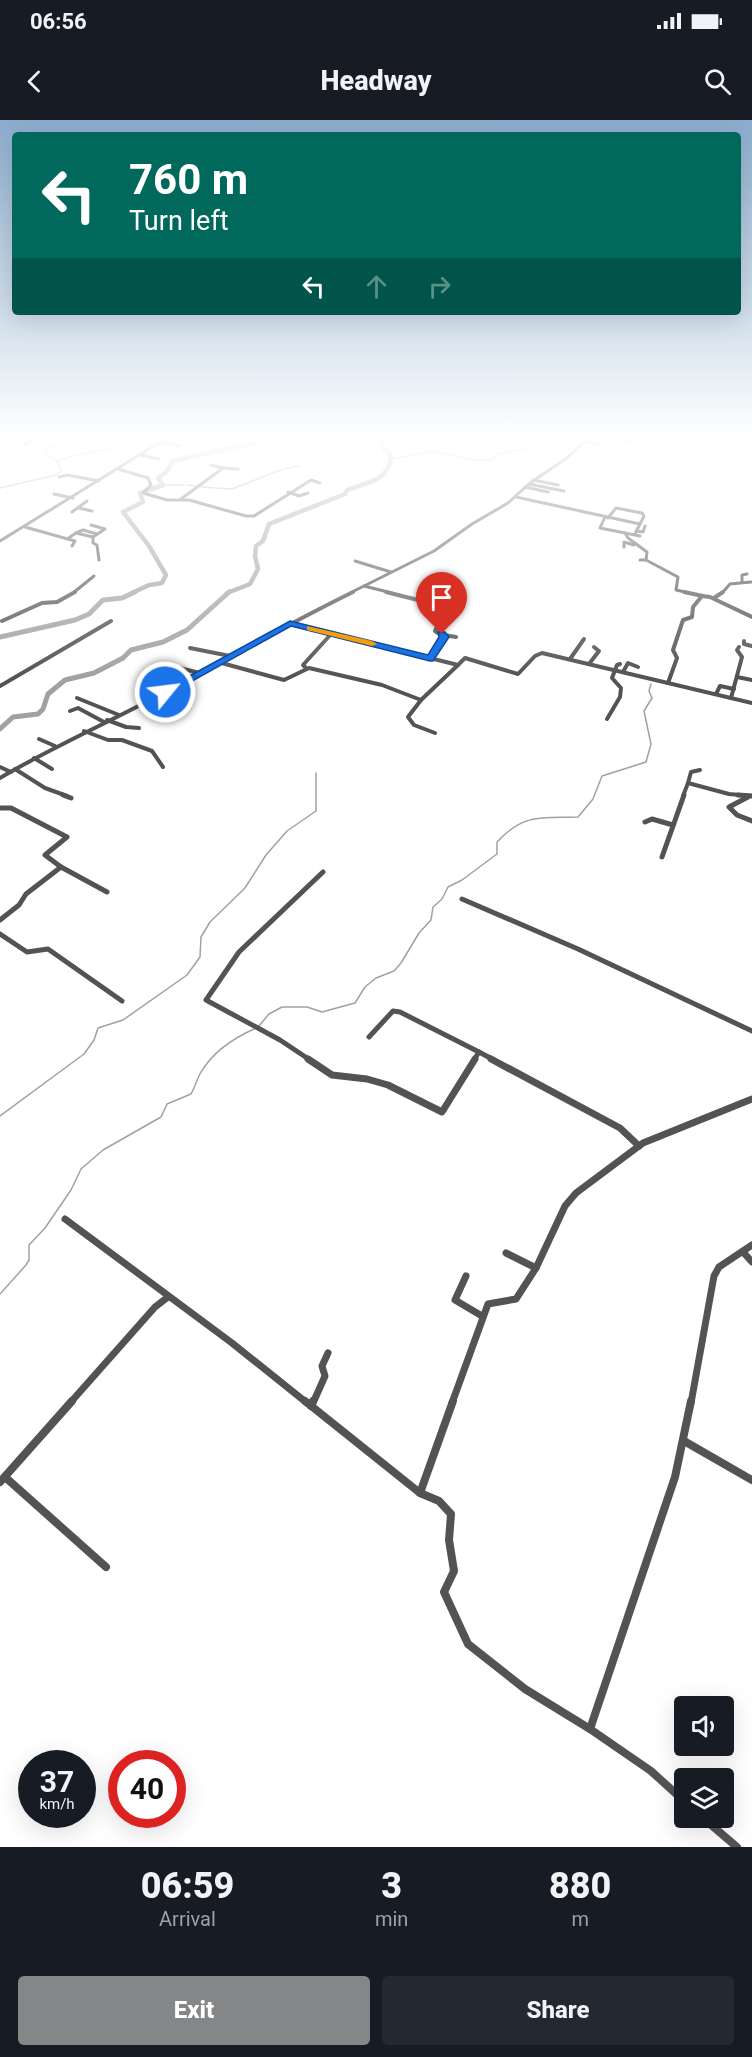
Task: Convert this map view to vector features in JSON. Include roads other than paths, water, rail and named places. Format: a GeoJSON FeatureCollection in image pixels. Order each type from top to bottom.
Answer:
{"type":"FeatureCollection","features":[{"type":"Feature","properties":{"kind":"street"},"geometry":{"type":"LineString","coordinates":[[0,541],[42,517]]}},
{"type":"Feature","properties":{"kind":"street"},"geometry":{"type":"LineString","coordinates":[[0,778],[55,746],[200,673],[290,623],[434,551],[486,517]]}},
{"type":"Feature","properties":{"kind":"street"},"geometry":{"type":"LineString","coordinates":[[602,517],[640,523]]}},
{"type":"Feature","properties":{"kind":"street"},"geometry":{"type":"LineString","coordinates":[[637,534],[641,517]]}},
{"type":"Feature","properties":{"kind":"street"},"geometry":{"type":"LineString","coordinates":[[608,518],[628,518],[640,523]]}},
{"type":"Feature","properties":{"kind":"street"},"geometry":{"type":"LineString","coordinates":[[608,518],[618,523],[632,525],[640,523]]}},
{"type":"Feature","properties":{"kind":"street"},"geometry":{"type":"LineString","coordinates":[[608,518],[606,529],[614,531],[637,534],[643,532],[645,526]]}},
{"type":"Feature","properties":{"kind":"street"},"geometry":{"type":"LineString","coordinates":[[614,531],[618,523]]}},
{"type":"Feature","properties":{"kind":"street"},"geometry":{"type":"LineString","coordinates":[[625,524],[625,532],[636,545],[646,552],[646,560]]}},
{"type":"Feature","properties":{"kind":"street"},"geometry":{"type":"LineString","coordinates":[[91,525],[105,528],[93,537]]}},
{"type":"Feature","properties":{"kind":"street"},"geometry":{"type":"LineString","coordinates":[[625,532],[632,525]]}},
{"type":"Feature","properties":{"kind":"street"},"geometry":{"type":"LineString","coordinates":[[25,527],[76,542],[72,546]]}},
{"type":"Feature","properties":{"kind":"street"},"geometry":{"type":"LineString","coordinates":[[67,539],[81,530],[97,534]]}},
{"type":"Feature","properties":{"kind":"street"},"geometry":{"type":"LineString","coordinates":[[76,533],[93,537]]}},
{"type":"Feature","properties":{"kind":"street"},"geometry":{"type":"LineString","coordinates":[[93,537],[93,543],[97,545],[99,560]]}},
{"type":"Feature","properties":{"kind":"street"},"geometry":{"type":"LineString","coordinates":[[624,547],[625,542],[636,545]]}},
{"type":"Feature","properties":{"kind":"street"},"geometry":{"type":"LineString","coordinates":[[640,560],[646,560],[678,577],[675,590],[712,598],[752,617]]}},
{"type":"Feature","properties":{"kind":"street"},"geometry":{"type":"LineString","coordinates":[[355,561],[391,573]]}},
{"type":"Feature","properties":{"kind":"street"},"geometry":{"type":"LineString","coordinates":[[742,582],[742,575],[747,574]]}},
{"type":"Feature","properties":{"kind":"street"},"geometry":{"type":"LineString","coordinates":[[1,621],[42,603],[57,602],[80,590],[94,576]]}},
{"type":"Feature","properties":{"kind":"street"},"geometry":{"type":"LineString","coordinates":[[712,598],[718,597],[730,584],[751,582]]}},
{"type":"Feature","properties":{"kind":"street"},"geometry":{"type":"LineString","coordinates":[[364,586],[442,605],[444,608],[442,617],[435,631],[456,637]]}},
{"type":"Feature","properties":{"kind":"street"},"geometry":{"type":"LineString","coordinates":[[668,683],[677,658],[673,650],[676,637],[683,620],[692,617],[693,608],[703,596]]}},
{"type":"Feature","properties":{"kind":"street"},"geometry":{"type":"LineString","coordinates":[[1,621],[10,626]]}},
{"type":"Feature","properties":{"kind":"street"},"geometry":{"type":"LineString","coordinates":[[0,686],[111,621]]}},
{"type":"Feature","properties":{"kind":"street"},"geometry":{"type":"LineString","coordinates":[[290,623],[458,665]]}},
{"type":"Feature","properties":{"kind":"street"},"geometry":{"type":"LineString","coordinates":[[306,668],[303,665],[332,633]]}},
{"type":"Feature","properties":{"kind":"street"},"geometry":{"type":"LineString","coordinates":[[430,658],[444,635]]}},
{"type":"Feature","properties":{"kind":"street"},"geometry":{"type":"LineString","coordinates":[[570,659],[584,639]]}},
{"type":"Feature","properties":{"kind":"street"},"geometry":{"type":"LineString","coordinates":[[744,641],[744,644],[752,646]]}},
{"type":"Feature","properties":{"kind":"street"},"geometry":{"type":"LineString","coordinates":[[589,664],[599,651],[594,647]]}},
{"type":"Feature","properties":{"kind":"street"},"geometry":{"type":"LineString","coordinates":[[731,698],[742,657],[737,650],[739,647]]}},
{"type":"Feature","properties":{"kind":"street"},"geometry":{"type":"LineString","coordinates":[[190,648],[230,656]]}},
{"type":"Feature","properties":{"kind":"street"},"geometry":{"type":"LineString","coordinates":[[435,733],[414,725],[408,717],[421,700],[465,658],[518,674],[538,653],[615,669],[752,703]]}},
{"type":"Feature","properties":{"kind":"street"},"geometry":{"type":"LineString","coordinates":[[218,662],[284,680],[306,668],[382,685],[421,700]]}},
{"type":"Feature","properties":{"kind":"street"},"geometry":{"type":"LineString","coordinates":[[623,671],[628,663],[638,667]]}},
{"type":"Feature","properties":{"kind":"street"},"geometry":{"type":"LineString","coordinates":[[164,664],[200,673]]}},
{"type":"Feature","properties":{"kind":"street"},"geometry":{"type":"LineString","coordinates":[[607,719],[621,691],[612,678],[615,669],[620,664]]}},
{"type":"Feature","properties":{"kind":"street"},"geometry":{"type":"LineString","coordinates":[[737,677],[752,680]]}},
{"type":"Feature","properties":{"kind":"street"},"geometry":{"type":"LineString","coordinates":[[716,694],[720,686],[734,689]]}},
{"type":"Feature","properties":{"kind":"street"},"geometry":{"type":"LineString","coordinates":[[77,698],[118,715]]}},
{"type":"Feature","properties":{"kind":"street"},"geometry":{"type":"LineString","coordinates":[[70,711],[78,708],[105,721],[139,728]]}},
{"type":"Feature","properties":{"kind":"street"},"geometry":{"type":"LineString","coordinates":[[84,731],[108,740],[122,740],[152,751],[163,767]]}},
{"type":"Feature","properties":{"kind":"street"},"geometry":{"type":"LineString","coordinates":[[39,739],[55,746]]}},
{"type":"Feature","properties":{"kind":"street"},"geometry":{"type":"LineString","coordinates":[[34,758],[52,769]]}},
{"type":"Feature","properties":{"kind":"street"},"geometry":{"type":"LineString","coordinates":[[0,767],[13,770],[45,788],[71,798]]}},
{"type":"Feature","properties":{"kind":"street"},"geometry":{"type":"LineString","coordinates":[[662,856],[691,772],[700,770]]}},
{"type":"Feature","properties":{"kind":"street"},"geometry":{"type":"LineString","coordinates":[[688,783],[750,796]]}},
{"type":"Feature","properties":{"kind":"street"},"geometry":{"type":"LineString","coordinates":[[750,796],[729,807],[737,815],[752,821]]}},
{"type":"Feature","properties":{"kind":"street"},"geometry":{"type":"LineString","coordinates":[[0,808],[11,808],[67,836],[45,855],[61,867],[107,892]]}},
{"type":"Feature","properties":{"kind":"street"},"geometry":{"type":"LineString","coordinates":[[645,822],[652,819],[673,825]]}},
{"type":"Feature","properties":{"kind":"street"},"geometry":{"type":"LineString","coordinates":[[0,920],[19,904],[26,894],[61,867]]}},
{"type":"Feature","properties":{"kind":"street"},"geometry":{"type":"LineString","coordinates":[[323,872],[239,952],[206,998],[261,1029],[332,1075],[367,1079],[388,1085],[442,1112],[479,1052]]}},
{"type":"Feature","properties":{"kind":"street"},"geometry":{"type":"LineString","coordinates":[[462,899],[578,949],[752,1031]]}},
{"type":"Feature","properties":{"kind":"street"},"geometry":{"type":"LineString","coordinates":[[0,934],[27,952],[48,949],[122,1001]]}},
{"type":"Feature","properties":{"kind":"street"},"geometry":{"type":"LineString","coordinates":[[369,1037],[393,1011],[400,1012],[620,1128],[639,1146]]}},
{"type":"Feature","properties":{"kind":"street"},"geometry":{"type":"LineString","coordinates":[[420,1493],[482,1316],[490,1301],[511,1302],[516,1299],[536,1268],[565,1206],[576,1193],[639,1146],[752,1099]]}},
{"type":"Feature","properties":{"kind":"street"},"geometry":{"type":"LineString","coordinates":[[65,1219],[232,1343],[420,1493],[439,1501],[451,1514],[449,1540],[454,1571],[444,1592],[468,1644],[525,1689],[590,1729],[651,1771],[674,1792]]}},
{"type":"Feature","properties":{"kind":"street"},"geometry":{"type":"LineString","coordinates":[[590,1729],[675,1477],[684,1441],[714,1276],[719,1267],[752,1245]]}},
{"type":"Feature","properties":{"kind":"street"},"geometry":{"type":"LineString","coordinates":[[743,1252],[752,1262]]}},
{"type":"Feature","properties":{"kind":"street"},"geometry":{"type":"LineString","coordinates":[[506,1253],[536,1268]]}},
{"type":"Feature","properties":{"kind":"street"},"geometry":{"type":"LineString","coordinates":[[466,1276],[455,1300],[482,1316]]}},
{"type":"Feature","properties":{"kind":"street"},"geometry":{"type":"LineString","coordinates":[[106,1567],[2,1479],[155,1308],[168,1297]]}},
{"type":"Feature","properties":{"kind":"street"},"geometry":{"type":"LineString","coordinates":[[311,1406],[325,1376],[322,1366],[328,1353]]}},
{"type":"Feature","properties":{"kind":"street"},"geometry":{"type":"LineString","coordinates":[[684,1441],[752,1480]]}},
{"type":"Feature","properties":{"kind":"street"},"geometry":{"type":"LineString","coordinates":[[715,1828],[737,1847]]}},
{"type":"Feature","properties":{"kind":"waterway"},"geometry":{"type":"LineString","coordinates":[[127,517],[149,546],[166,575],[162,583],[149,585],[132,593]]}},
{"type":"Feature","properties":{"kind":"waterway"},"geometry":{"type":"LineString","coordinates":[[229,592],[250,584],[258,569],[255,556],[256,546],[263,541],[269,524],[288,517]]}},
{"type":"Feature","properties":{"kind":"waterway"},"geometry":{"type":"LineString","coordinates":[[0,637],[75,620],[89,614],[103,600],[122,598],[135,592]]}},
{"type":"Feature","properties":{"kind":"waterway"},"geometry":{"type":"LineString","coordinates":[[0,729],[13,717],[38,714],[43,709],[48,694],[65,680],[94,673],[123,658],[131,650],[163,642],[187,630],[229,592]]}},
{"type":"Feature","properties":{"kind":"waterway"},"geometry":{"type":"LineString","coordinates":[[258,1027],[269,1014],[282,1007],[307,1007],[322,1012],[355,1003],[365,987],[376,978],[394,971],[401,963],[419,933],[431,920],[433,907],[442,899],[448,887],[462,880],[497,854],[497,842],[507,833],[516,826],[534,819],[578,817],[593,799],[602,776],[646,762],[651,744],[644,711],[652,698],[649,691],[651,684]]}},
{"type":"Feature","properties":{"kind":"waterway"},"geometry":{"type":"LineString","coordinates":[[0,1116],[84,1054],[94,1040],[98,1028],[123,1020],[187,975],[200,957],[201,937],[210,922],[245,888],[266,855],[287,831],[316,811],[316,773]]}},
{"type":"Feature","properties":{"kind":"waterway"},"geometry":{"type":"LineString","coordinates":[[0,1294],[26,1265],[29,1260],[29,1245],[45,1228],[71,1190],[81,1169],[103,1150],[161,1117],[167,1104],[191,1094],[201,1072],[212,1058],[232,1041],[254,1029]]}}]}
